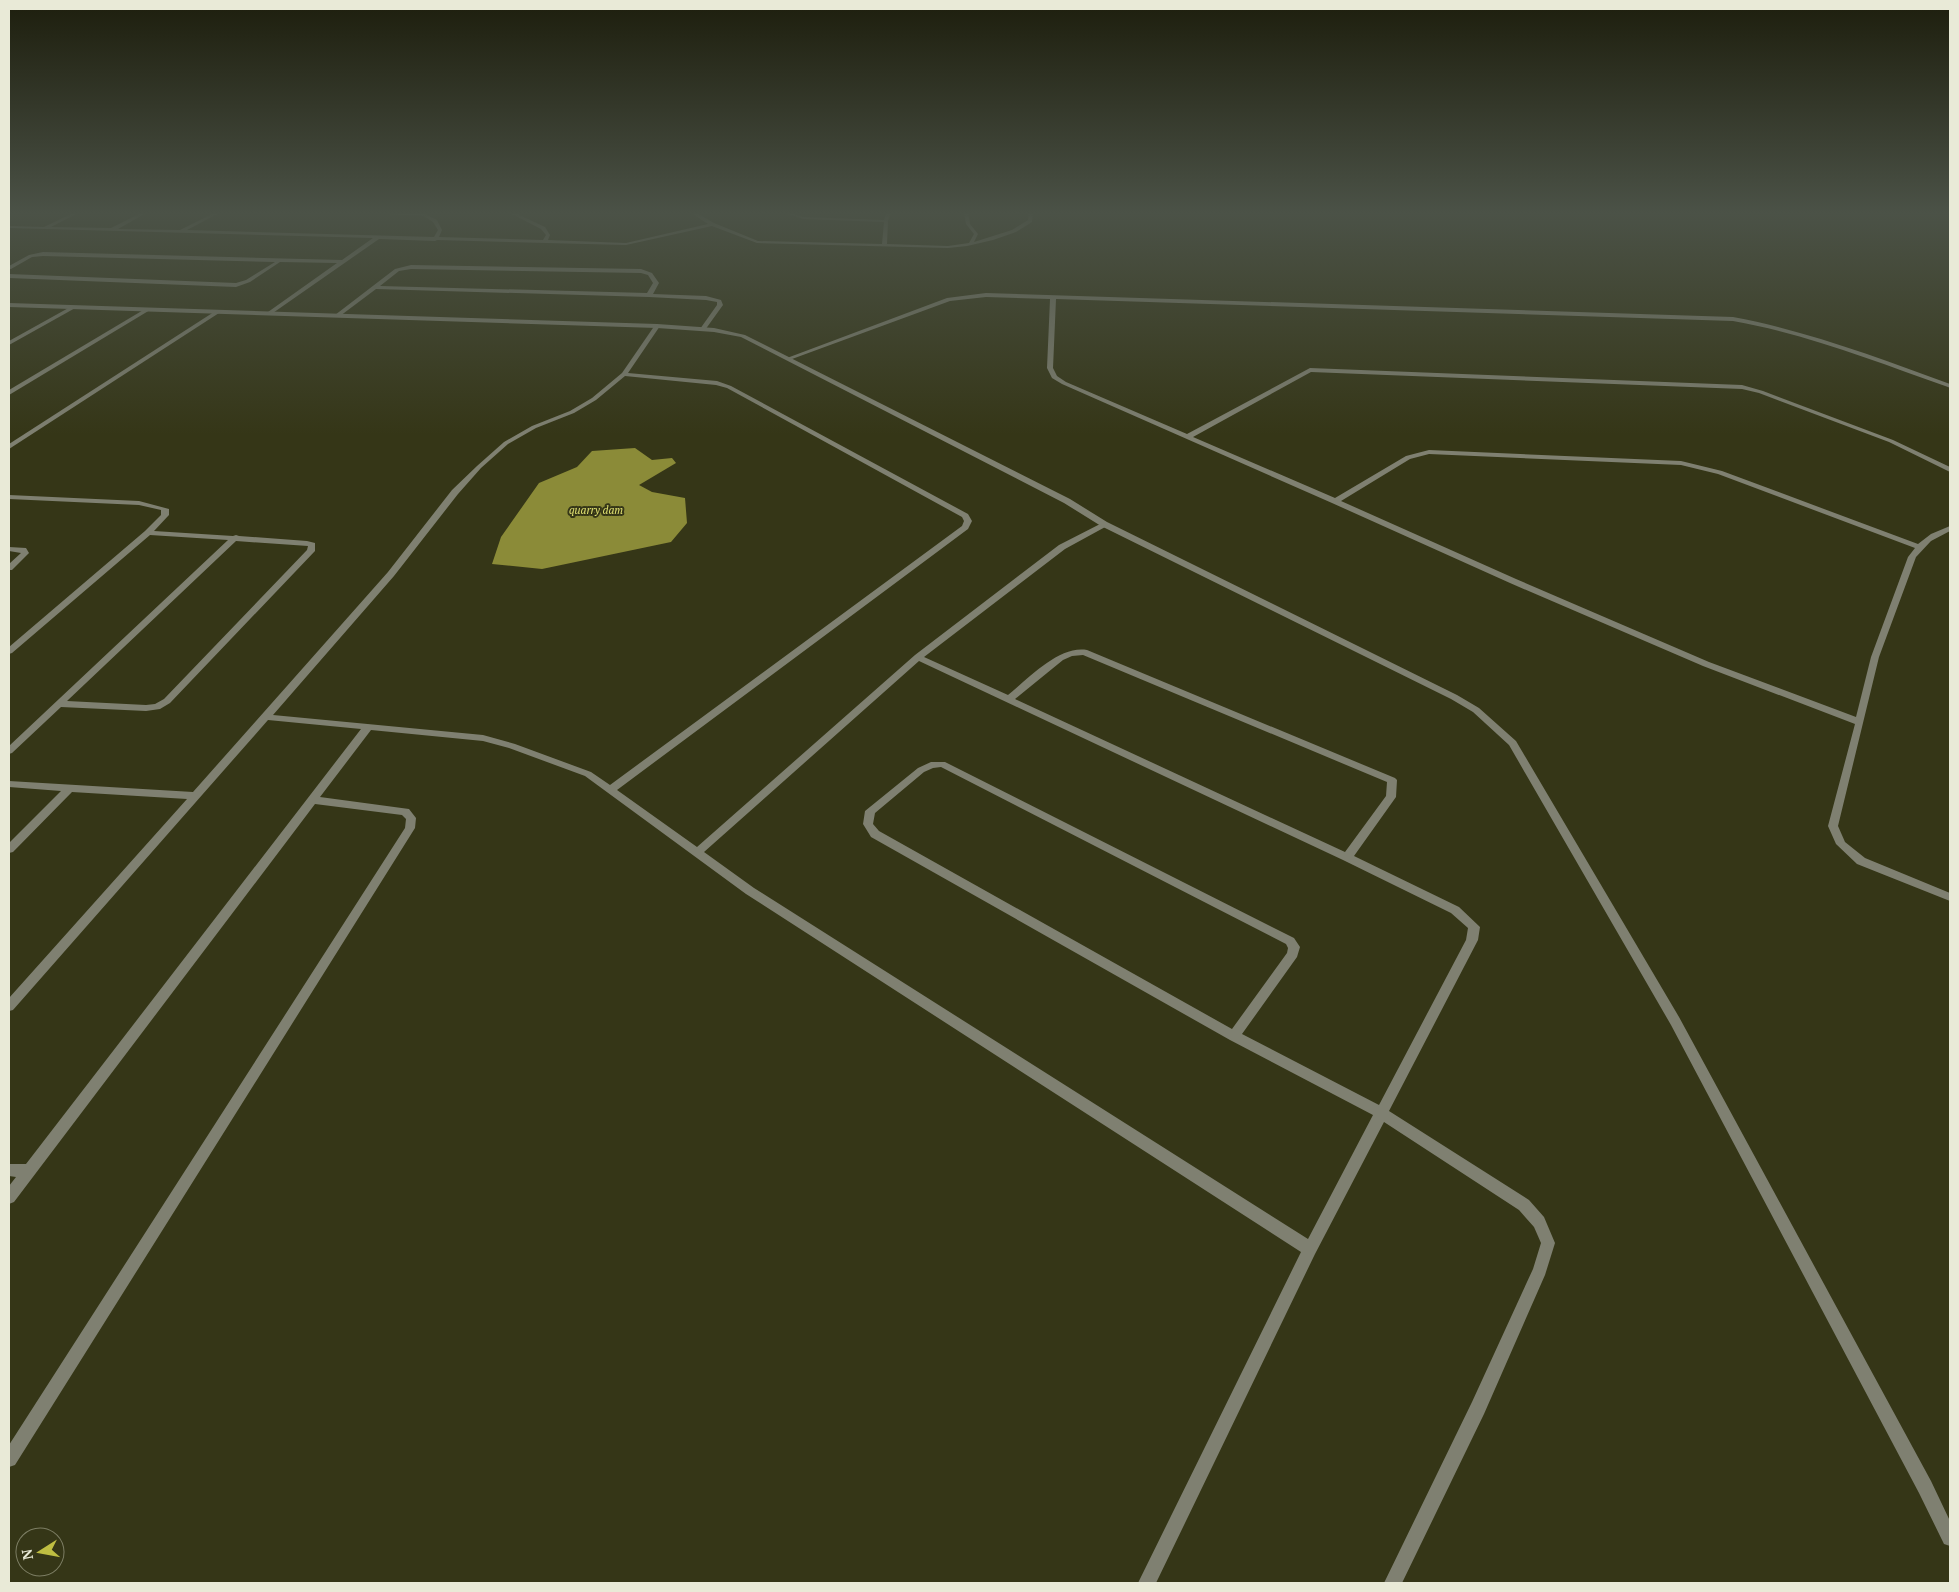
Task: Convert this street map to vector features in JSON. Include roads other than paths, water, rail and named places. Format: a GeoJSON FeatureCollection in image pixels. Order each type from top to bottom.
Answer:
{"type":"FeatureCollection","features":[{"type":"Feature","properties":{"kind":"street"},"geometry":{"type":"LineString","coordinates":[[270,313],[309,286]]}},
{"type":"Feature","properties":{"kind":"street"},"geometry":{"type":"LineString","coordinates":[[649,295],[654,286]]}},
{"type":"Feature","properties":{"kind":"street"},"geometry":{"type":"LineString","coordinates":[[338,315],[374,287],[649,295],[706,298],[719,302],[720,305],[702,329]]}},
{"type":"Feature","properties":{"kind":"street"},"geometry":{"type":"LineString","coordinates":[[790,358],[948,299],[986,295],[1733,319],[1765,324],[1801,334],[1950,386]]}},
{"type":"Feature","properties":{"kind":"street"},"geometry":{"type":"LineString","coordinates":[[1053,298],[1050,368],[1054,377],[1335,500],[1513,581],[1697,660],[1860,722]]}},
{"type":"Feature","properties":{"kind":"street"},"geometry":{"type":"LineString","coordinates":[[9,305],[657,326],[731,332],[790,358],[1067,501],[1104,524],[1454,697],[1476,710],[1513,743],[1675,1022],[1926,1487],[1950,1538]]}},
{"type":"Feature","properties":{"kind":"street"},"geometry":{"type":"LineString","coordinates":[[9,343],[74,307]]}},
{"type":"Feature","properties":{"kind":"street"},"geometry":{"type":"LineString","coordinates":[[9,393],[148,310]]}},
{"type":"Feature","properties":{"kind":"street"},"geometry":{"type":"LineString","coordinates":[[9,447],[217,312]]}},
{"type":"Feature","properties":{"kind":"street"},"geometry":{"type":"LineString","coordinates":[[9,1006],[391,574],[456,492],[479,467],[506,443],[534,427],[572,412],[594,400],[624,374],[657,326]]}},
{"type":"Feature","properties":{"kind":"street"},"geometry":{"type":"LineString","coordinates":[[9,336],[22,336]]}},
{"type":"Feature","properties":{"kind":"street"},"geometry":{"type":"LineString","coordinates":[[1189,436],[1310,370],[1742,387],[1761,392],[1891,441],[1950,470]]}},
{"type":"Feature","properties":{"kind":"street"},"geometry":{"type":"LineString","coordinates":[[611,789],[965,527],[968,521],[965,516],[729,387],[717,383],[624,374]]}},
{"type":"Feature","properties":{"kind":"street"},"geometry":{"type":"LineString","coordinates":[[1335,500],[1408,457],[1429,452],[1681,463],[1720,472],[1919,547]]}},
{"type":"Feature","properties":{"kind":"street"},"geometry":{"type":"LineString","coordinates":[[9,497],[139,503],[165,509],[165,515],[148,533],[9,651]]}},
{"type":"Feature","properties":{"kind":"street"},"geometry":{"type":"LineString","coordinates":[[698,852],[918,658],[1062,547],[1104,524]]}},
{"type":"Feature","properties":{"kind":"street"},"geometry":{"type":"LineString","coordinates":[[1950,528],[1934,534],[1919,547],[1912,557],[1875,657],[1833,826],[1840,844],[1861,861],[1950,897]]}},
{"type":"Feature","properties":{"kind":"street"},"geometry":{"type":"LineString","coordinates":[[59,704],[146,708],[157,707],[167,701],[311,551],[312,545],[236,537],[148,533]]}},
{"type":"Feature","properties":{"kind":"street"},"geometry":{"type":"LineString","coordinates":[[9,751],[236,537]]}},
{"type":"Feature","properties":{"kind":"street"},"geometry":{"type":"LineString","coordinates":[[9,549],[23,550],[25,553],[9,568]]}},
{"type":"Feature","properties":{"kind":"street"},"geometry":{"type":"LineString","coordinates":[[1008,700],[1060,658],[1070,653],[1084,652],[1392,780],[1391,797],[1347,856]]}},
{"type":"Feature","properties":{"kind":"street"},"geometry":{"type":"LineString","coordinates":[[918,658],[1347,856],[1455,910],[1474,927],[1472,940],[1380,1112],[1310,1249],[1147,1583]]}},
{"type":"Feature","properties":{"kind":"street"},"geometry":{"type":"LineString","coordinates":[[266,717],[483,738],[512,746],[588,774],[750,891],[1310,1249]]}},
{"type":"Feature","properties":{"kind":"street"},"geometry":{"type":"LineString","coordinates":[[9,1197],[368,727]]}},
{"type":"Feature","properties":{"kind":"street"},"geometry":{"type":"LineString","coordinates":[[1234,1036],[1293,954],[1294,947],[1290,941],[942,764],[931,765],[921,770],[870,811],[868,824],[875,834],[1234,1036],[1380,1112],[1524,1205],[1539,1222],[1548,1243],[1540,1270],[1478,1408],[1393,1583]]}},
{"type":"Feature","properties":{"kind":"street"},"geometry":{"type":"LineString","coordinates":[[9,784],[195,796]]}},
{"type":"Feature","properties":{"kind":"street"},"geometry":{"type":"LineString","coordinates":[[9,849],[69,789]]}},
{"type":"Feature","properties":{"kind":"street"},"geometry":{"type":"LineString","coordinates":[[9,1459],[410,828],[411,818],[405,812],[314,800]]}},
{"type":"Feature","properties":{"kind":"street"},"geometry":{"type":"LineString","coordinates":[[9,1170],[28,1171]]}},
{"type":"Feature","properties":{"kind":"water","name":"quarry dam"},"geometry":{"type":"Polygon","coordinates":[[[635,448],[652,460],[672,458],[676,463],[639,485],[652,492],[685,498],[687,523],[671,542],[542,569],[492,564],[501,537],[539,483],[577,467],[592,451],[635,448]]]}}]}
